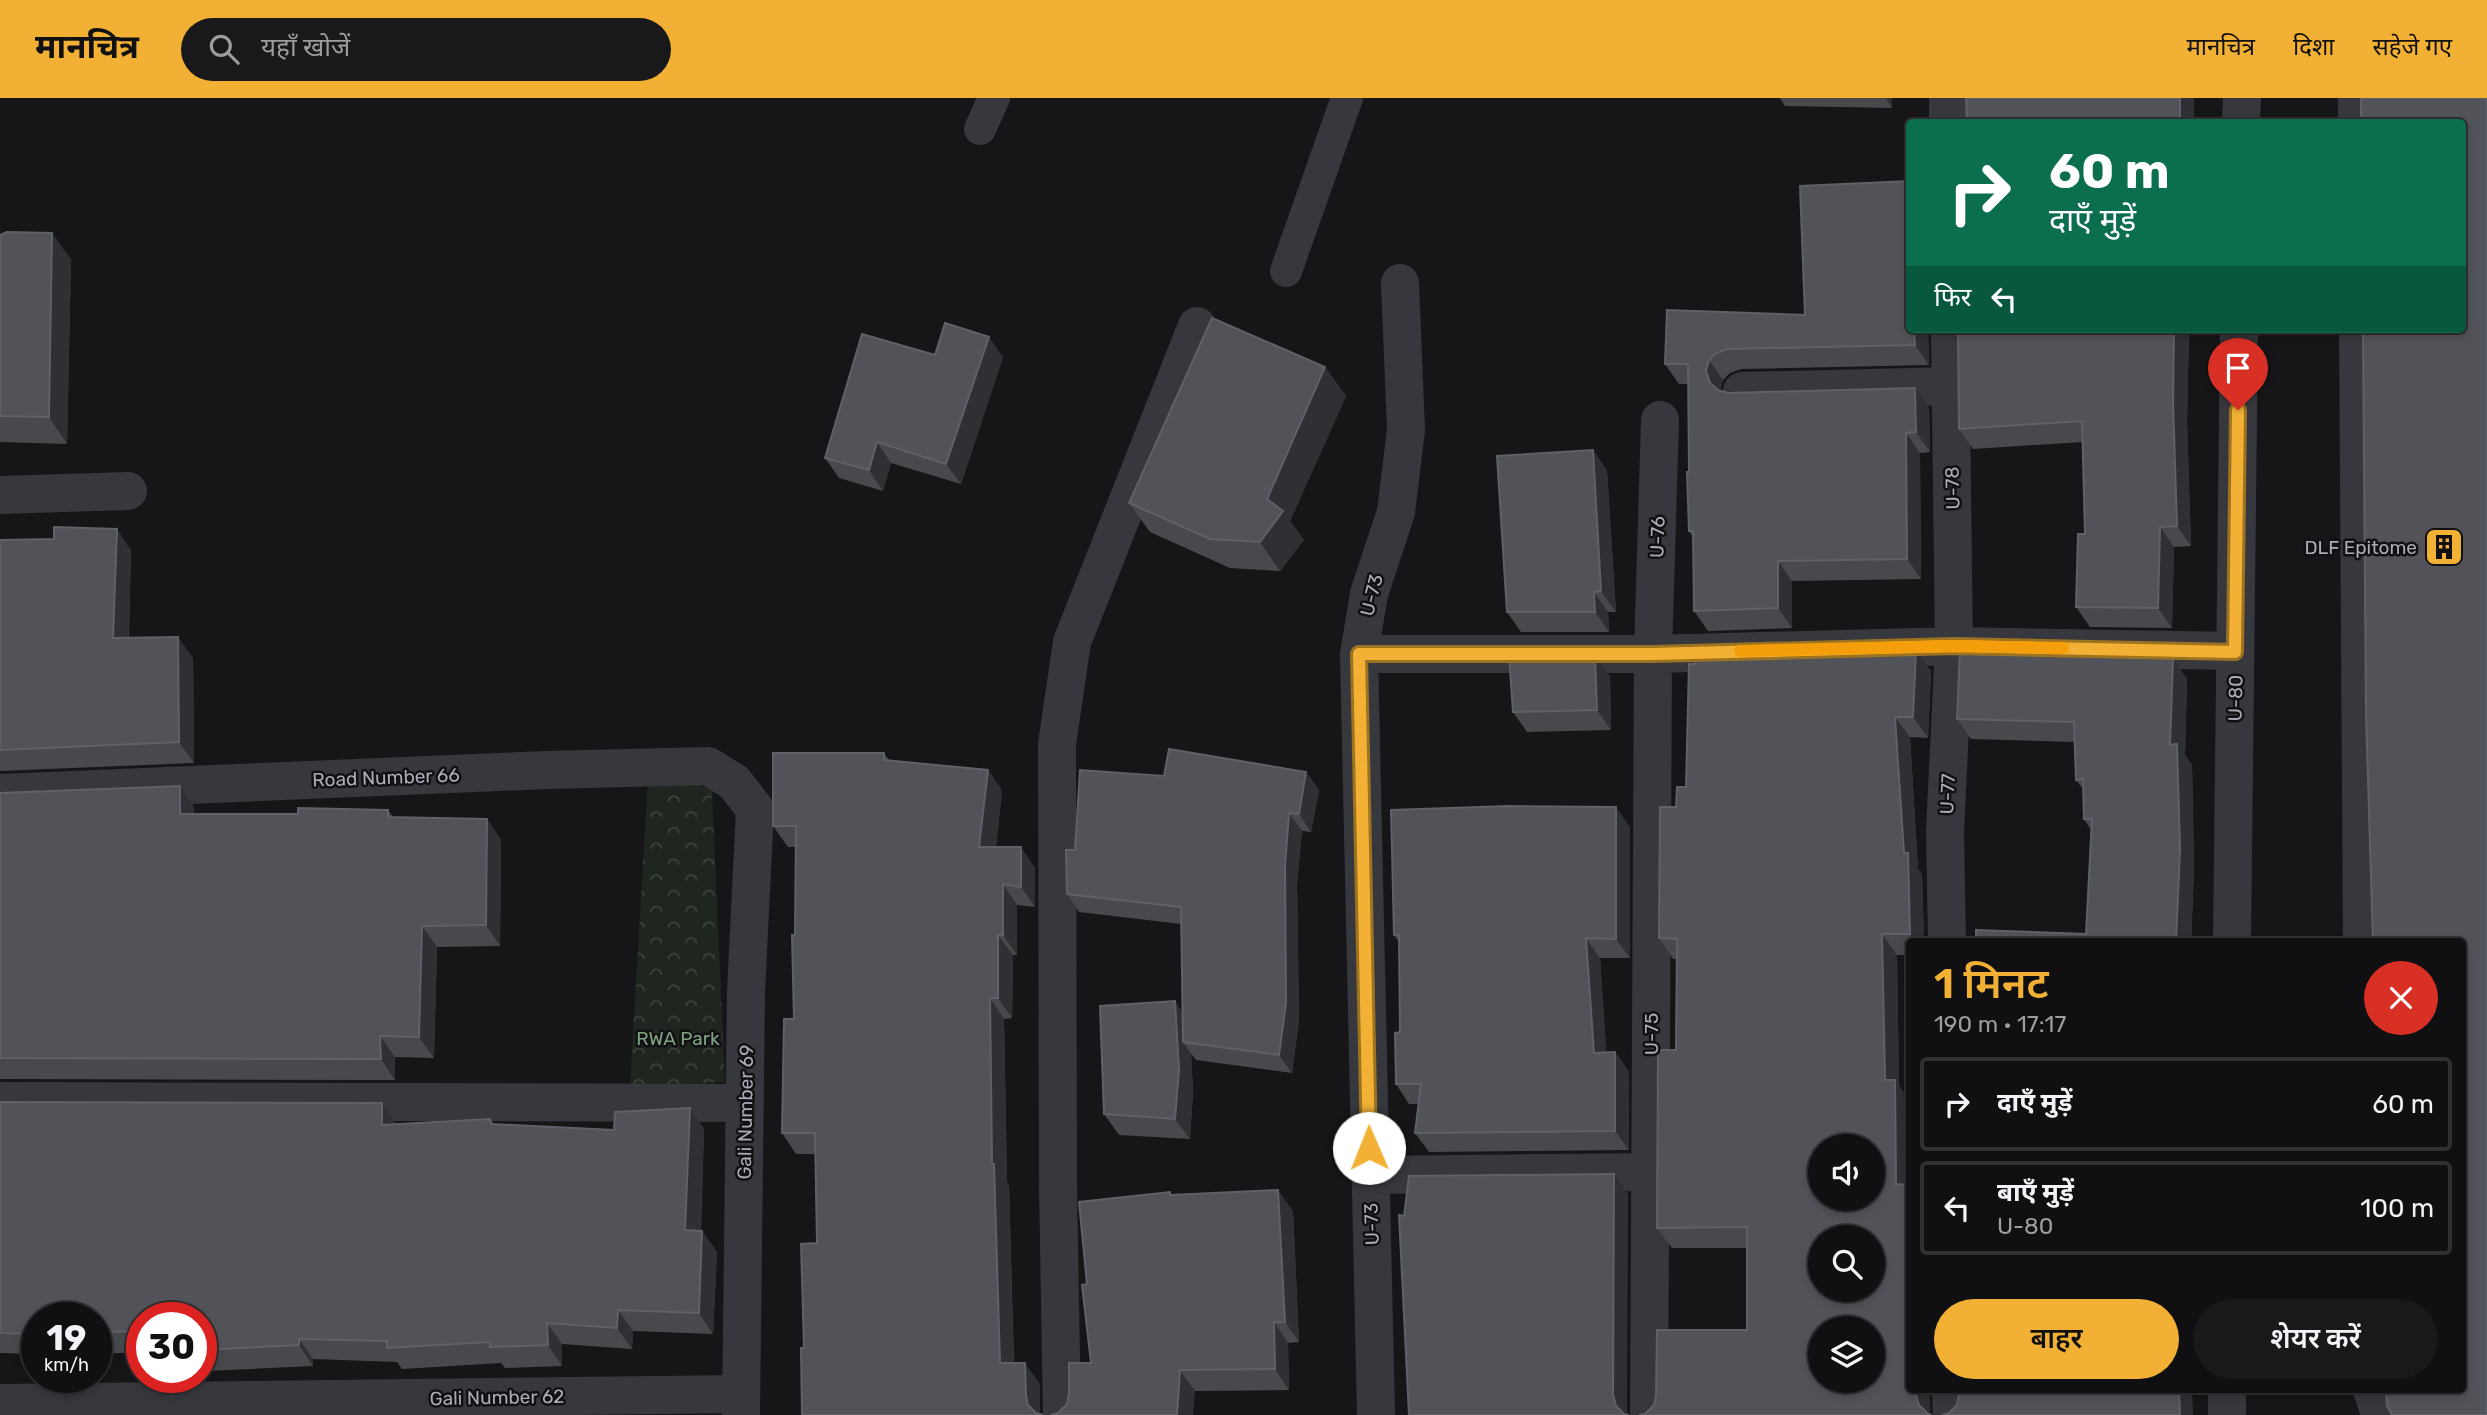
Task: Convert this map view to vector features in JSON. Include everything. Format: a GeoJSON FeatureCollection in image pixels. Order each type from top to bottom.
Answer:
{"type":"FeatureCollection","features":[{"type":"Feature","properties":{"kind":"street"},"geometry":{"type":"LineString","coordinates":[[1948,98],[1948,119]]}},
{"type":"Feature","properties":{"kind":"street"},"geometry":{"type":"LineString","coordinates":[[2241,119],[2242,98]]}},
{"type":"Feature","properties":{"kind":"street","name":"U-73"},"geometry":{"type":"LineString","coordinates":[[1376,1415],[1359,654],[1369,594],[1396,512],[1406,430],[1400,283]]}},
{"type":"Feature","properties":{"kind":"street"},"geometry":{"type":"LineString","coordinates":[[1062,1415],[1058,1187],[1057,744],[1072,642],[1197,326]]}},
{"type":"Feature","properties":{"kind":"street","name":"U-78"},"geometry":{"type":"LineString","coordinates":[[1950,333],[1954,646]]}},
{"type":"Feature","properties":{"kind":"street","name":"U-80"},"geometry":{"type":"LineString","coordinates":[[2232,938],[2239,333]]}},
{"type":"Feature","properties":{"kind":"street"},"geometry":{"type":"LineString","coordinates":[[1742,391],[1951,386]]}},
{"type":"Feature","properties":{"kind":"street","name":"U-76"},"geometry":{"type":"LineString","coordinates":[[1653,654],[1660,420]]}},
{"type":"Feature","properties":{"kind":"street"},"geometry":{"type":"LineString","coordinates":[[0,495],[128,491]]}},
{"type":"Feature","properties":{"kind":"street"},"geometry":{"type":"LineString","coordinates":[[1359,654],[1653,654],[1954,646],[2235,652]]}},
{"type":"Feature","properties":{"kind":"street","name":"U-77"},"geometry":{"type":"LineString","coordinates":[[1947,938],[1945,831],[1954,646]]}},
{"type":"Feature","properties":{"kind":"street","name":"U-75"},"geometry":{"type":"LineString","coordinates":[[1649,1415],[1653,654]]}},
{"type":"Feature","properties":{"kind":"street","name":"Road Number 66"},"geometry":{"type":"LineString","coordinates":[[0,793],[547,770],[708,766],[734,782],[755,809]]}},
{"type":"Feature","properties":{"kind":"street","name":"Gali Number 69"},"geometry":{"type":"LineString","coordinates":[[741,1405],[746,992],[755,809]]}},
{"type":"Feature","properties":{"kind":"street"},"geometry":{"type":"LineString","coordinates":[[0,1101],[745,1103]]}},
{"type":"Feature","properties":{"kind":"street"},"geometry":{"type":"LineString","coordinates":[[1370,1175],[1650,1172]]}},
{"type":"Feature","properties":{"kind":"street"},"geometry":{"type":"LineString","coordinates":[[1951,1393],[1952,1415]]}},
{"type":"Feature","properties":{"kind":"street"},"geometry":{"type":"LineString","coordinates":[[2227,1393],[2227,1415]]}},
{"type":"Feature","properties":{"kind":"street","name":"Gali Number 62"},"geometry":{"type":"LineString","coordinates":[[0,1403],[741,1405]]}},
{"type":"Feature","properties":{"kind":"lane"},"geometry":{"type":"LineString","coordinates":[[981,129],[994,98]]}},
{"type":"Feature","properties":{"kind":"lane"},"geometry":{"type":"LineString","coordinates":[[1286,271],[1347,98]]}},
{"type":"Feature","properties":{"kind":"lane"},"geometry":{"type":"LineString","coordinates":[[2354,98],[2354,119]]}},
{"type":"Feature","properties":{"kind":"lane"},"geometry":{"type":"LineString","coordinates":[[2356,333],[2358,938]]}},
{"type":"Feature","properties":{"kind":"lane"},"geometry":{"type":"LineString","coordinates":[[2370,1393],[2377,1415]]}},
{"type":"Feature","properties":{"kind":"green space","name":"RWA Park"},"geometry":{"type":"Polygon","coordinates":[[[711,770],[725,1082],[630,1087],[648,778],[711,770]]]}},
{"type":"Feature","properties":{"kind":"building"},"geometry":{"type":"Polygon","coordinates":[[[1966,98],[2180,98],[2180,119],[1967,119],[1966,98]]]}},
{"type":"Feature","properties":{"kind":"building","name":"DLF Epitome"},"geometry":{"type":"Polygon","coordinates":[[[2361,98],[2487,98],[2487,1415],[2392,1415],[2387,1406],[2386,1393],[2466,1393],[2466,938],[2373,938],[2366,713],[2363,333],[2466,333],[2466,119],[2361,119],[2361,98]]]}},
{"type":"Feature","properties":{"kind":"building"},"geometry":{"type":"Polygon","coordinates":[[[1906,181],[1906,333],[1914,333],[1915,345],[1727,349],[1716,353],[1709,360],[1706,371],[1710,383],[1718,390],[1728,393],[1915,388],[1916,432],[1906,433],[1907,559],[1778,561],[1778,608],[1694,611],[1693,531],[1689,531],[1687,472],[1688,364],[1665,364],[1667,310],[1805,315],[1800,186],[1906,181]]]}},
{"type":"Feature","properties":{"kind":"building"},"geometry":{"type":"Polygon","coordinates":[[[7,232],[52,233],[49,417],[0,416],[0,235],[7,232]]]}},
{"type":"Feature","properties":{"kind":"building"},"geometry":{"type":"Polygon","coordinates":[[[1212,318],[1325,367],[1267,499],[1283,511],[1260,542],[1210,539],[1129,503],[1212,318]]]}},
{"type":"Feature","properties":{"kind":"building"},"geometry":{"type":"Polygon","coordinates":[[[945,323],[989,337],[946,464],[877,442],[869,470],[825,458],[862,334],[935,355],[945,323]]]}},
{"type":"Feature","properties":{"kind":"building"},"geometry":{"type":"Polygon","coordinates":[[[1958,333],[2174,333],[2177,526],[2160,527],[2158,608],[2076,607],[2078,534],[2085,534],[2082,421],[1959,429],[1958,333]]]}},
{"type":"Feature","properties":{"kind":"building"},"geometry":{"type":"Polygon","coordinates":[[[1593,450],[1601,591],[1594,592],[1595,612],[1507,612],[1497,456],[1593,450]]]}},
{"type":"Feature","properties":{"kind":"building"},"geometry":{"type":"Polygon","coordinates":[[[54,527],[117,529],[113,638],[178,637],[179,742],[0,750],[0,540],[54,539],[54,527]]]}},
{"type":"Feature","properties":{"kind":"building"},"geometry":{"type":"Polygon","coordinates":[[[1916,650],[1913,717],[1895,717],[1904,853],[1908,853],[1910,934],[1882,934],[1885,1080],[1895,1080],[1896,1184],[1906,1185],[1906,1393],[1916,1393],[1919,1405],[1932,1415],[1639,1415],[1645,1414],[1654,1405],[1657,1330],[1747,1330],[1747,1227],[1657,1228],[1658,1050],[1676,1050],[1677,939],[1659,938],[1660,807],[1676,807],[1677,787],[1686,787],[1689,664],[1695,664],[1694,654],[1916,650]]]}},
{"type":"Feature","properties":{"kind":"building"},"geometry":{"type":"Polygon","coordinates":[[[1960,650],[2074,653],[2074,650],[2156,651],[2156,658],[2173,658],[2170,745],[2177,744],[2180,849],[2176,938],[1976,938],[1976,930],[2086,934],[2092,819],[2084,819],[2083,779],[2076,780],[2074,722],[1957,719],[1960,650]]]}},
{"type":"Feature","properties":{"kind":"building"},"geometry":{"type":"Polygon","coordinates":[[[1509,655],[1595,655],[1597,710],[1513,712],[1509,655]]]}},
{"type":"Feature","properties":{"kind":"building"},"geometry":{"type":"Polygon","coordinates":[[[1169,749],[1306,772],[1299,814],[1289,813],[1285,866],[1286,1003],[1279,1055],[1183,1042],[1181,907],[1067,894],[1066,850],[1075,850],[1080,770],[1164,776],[1169,749]]]}},
{"type":"Feature","properties":{"kind":"building"},"geometry":{"type":"Polygon","coordinates":[[[773,753],[884,753],[884,760],[988,770],[979,847],[1021,847],[1021,887],[1003,884],[1003,935],[998,935],[998,998],[990,998],[992,1164],[1000,1363],[1025,1363],[1028,1405],[1036,1413],[1043,1415],[802,1415],[801,1348],[804,1348],[801,1244],[817,1243],[815,1133],[782,1133],[784,1019],[794,1019],[792,935],[795,935],[796,826],[773,826],[773,753]]]}},
{"type":"Feature","properties":{"kind":"building"},"geometry":{"type":"Polygon","coordinates":[[[180,786],[180,814],[298,814],[298,808],[388,810],[388,817],[487,819],[486,925],[422,926],[419,1037],[380,1036],[381,1059],[0,1058],[0,793],[180,786]]]}},
{"type":"Feature","properties":{"kind":"building"},"geometry":{"type":"Polygon","coordinates":[[[1509,806],[1616,807],[1616,939],[1586,938],[1594,1053],[1615,1052],[1615,1131],[1415,1133],[1421,1084],[1396,1084],[1395,1033],[1400,1032],[1399,935],[1394,935],[1391,810],[1509,806]]]}},
{"type":"Feature","properties":{"kind":"building"},"geometry":{"type":"Polygon","coordinates":[[[1175,1001],[1179,1070],[1175,1119],[1104,1114],[1100,1006],[1175,1001]]]}},
{"type":"Feature","properties":{"kind":"building"},"geometry":{"type":"Polygon","coordinates":[[[0,1102],[382,1103],[382,1125],[490,1119],[491,1124],[614,1130],[615,1112],[690,1108],[685,1230],[702,1231],[699,1313],[618,1310],[617,1328],[547,1323],[548,1345],[490,1347],[490,1342],[387,1348],[387,1341],[299,1339],[299,1345],[217,1349],[217,1302],[126,1302],[126,1331],[112,1332],[112,1302],[21,1302],[21,1334],[0,1333],[0,1102]]]}},
{"type":"Feature","properties":{"kind":"building"},"geometry":{"type":"Polygon","coordinates":[[[1614,1174],[1613,1394],[1616,1406],[1629,1415],[1409,1415],[1399,1215],[1404,1216],[1409,1176],[1614,1174]]]}},
{"type":"Feature","properties":{"kind":"building"},"geometry":{"type":"Polygon","coordinates":[[[1278,1190],[1285,1322],[1274,1322],[1275,1369],[1180,1370],[1177,1415],[1051,1415],[1058,1413],[1067,1404],[1069,1363],[1091,1363],[1082,1285],[1087,1284],[1079,1202],[1170,1192],[1170,1195],[1278,1190]]]}},
{"type":"Feature","properties":{"kind":"building"},"geometry":{"type":"Polygon","coordinates":[[[2179,1393],[2180,1415],[1942,1415],[1949,1413],[1957,1405],[1959,1394],[2179,1393]]]}},
{"type":"Feature","properties":{"kind":"slow traffic"},"geometry":{"type":"LineString","coordinates":[[1740,651],[1954,646],[2063,648]]}},
{"type":"Feature","properties":{"kind":"place","name":"DLF Epitome"},"geometry":{"type":"Point","coordinates":[2444,547]}},
{"type":"Feature","properties":{"kind":"route"},"geometry":{"type":"LineString","coordinates":[[1369,1148],[1359,654],[1653,654],[1954,646],[2235,652],[2238,410]]}}]}
